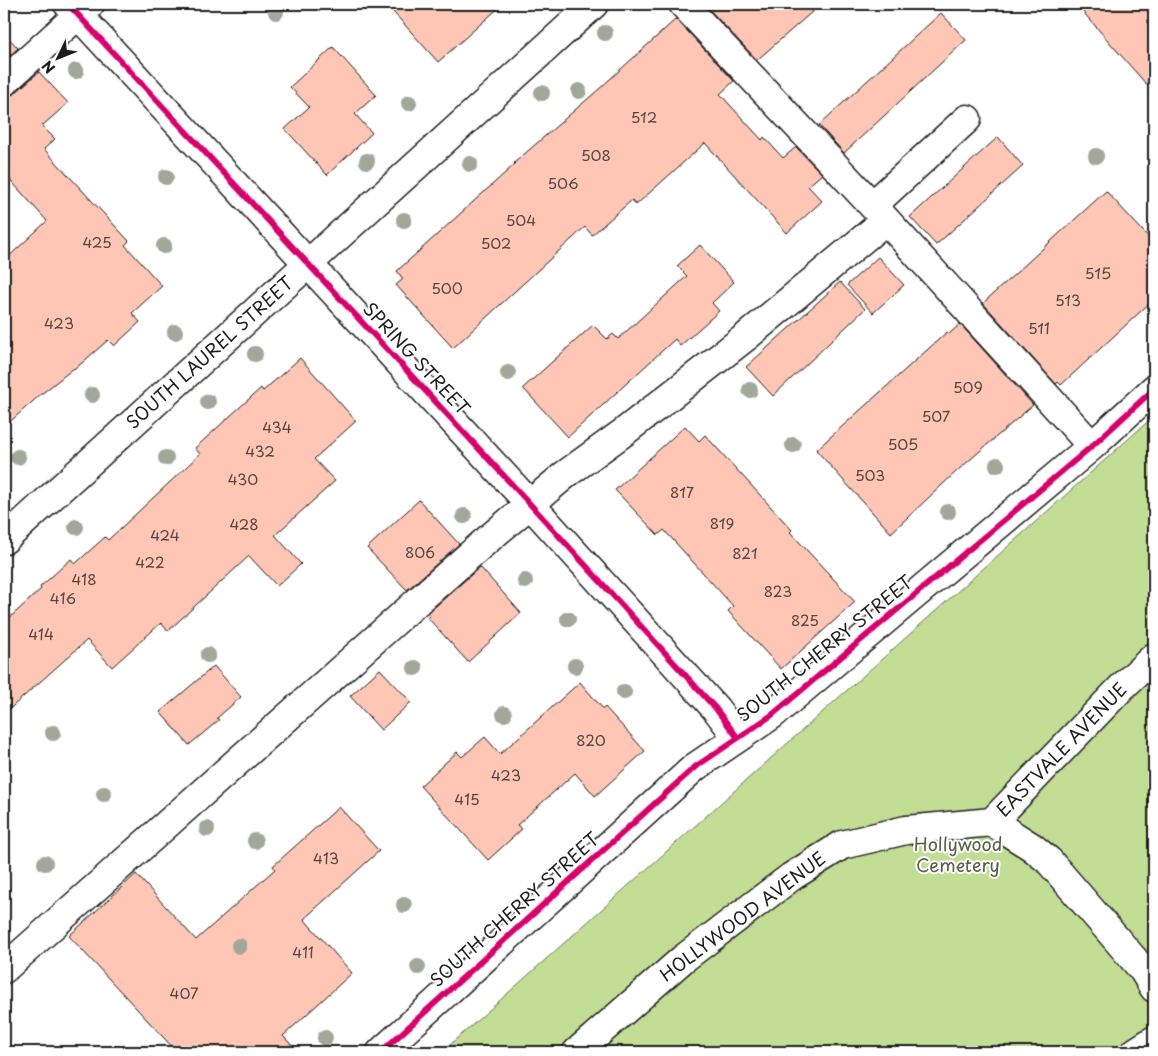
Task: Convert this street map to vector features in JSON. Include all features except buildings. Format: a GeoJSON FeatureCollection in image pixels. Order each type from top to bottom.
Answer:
{"type":"FeatureCollection","features":[{"type":"Feature","properties":{"kind":"street","name":"SOUTH LAUREL STREET"},"geometry":{"type":"LineString","coordinates":[[4,540],[594,4]]}},
{"type":"Feature","properties":{"kind":"street"},"geometry":{"type":"LineString","coordinates":[[684,4],[880,212],[1092,446]]}},
{"type":"Feature","properties":{"kind":"street","name":"SPRING STREET"},"geometry":{"type":"LineString","coordinates":[[78,7],[308,264],[716,709],[738,738]]}},
{"type":"Feature","properties":{"kind":"street"},"geometry":{"type":"LineString","coordinates":[[4,82],[78,7]]}},
{"type":"Feature","properties":{"kind":"street"},"geometry":{"type":"LineString","coordinates":[[4,969],[480,546],[566,474],[624,432],[740,342],[880,212],[967,119]]}},
{"type":"Feature","properties":{"kind":"street","name":"SOUTH CHERRY STREET"},"geometry":{"type":"LineString","coordinates":[[381,1052],[695,767],[780,709],[1092,446],[1154,389]]}},
{"type":"Feature","properties":{"kind":"street","name":"EASTVALE AVENUE"},"geometry":{"type":"LineString","coordinates":[[992,822],[1122,687],[1154,657]]}},
{"type":"Feature","properties":{"kind":"street"},"geometry":{"type":"LineString","coordinates":[[992,822],[1032,847],[1048,861],[1142,970],[1154,988]]}},
{"type":"Feature","properties":{"kind":"street","name":"HOLLYWOOD AVENUE"},"geometry":{"type":"LineString","coordinates":[[577,1052],[683,959],[791,877],[842,845],[906,830],[992,822]]}},
{"type":"Feature","properties":{"kind":"street"},"geometry":{"type":"LineString","coordinates":[[1135,1052],[1154,1040]]}},
{"type":"Feature","properties":{"kind":"green space","name":"Hollywood Cemetery"},"geometry":{"type":"Polygon","coordinates":[[[1154,416],[1154,1052],[442,1052],[1154,416]]]}},
{"type":"Feature","properties":{"kind":"cycle path"},"geometry":{"type":"LineString","coordinates":[[68,4],[530,504],[716,709],[738,738]]}},
{"type":"Feature","properties":{"kind":"cycle path"},"geometry":{"type":"LineString","coordinates":[[381,1052],[695,767],[772,715],[1092,446],[1154,389]]}}]}
